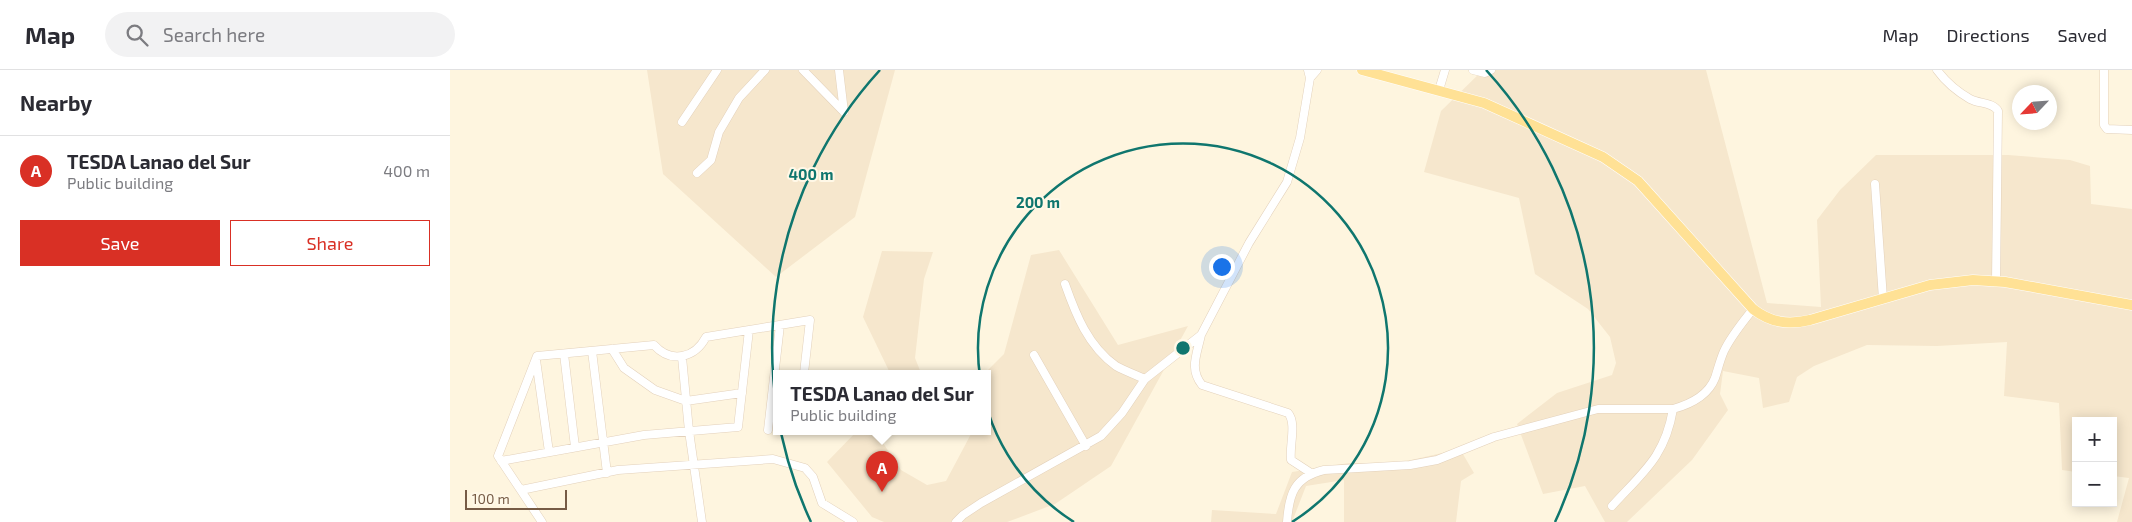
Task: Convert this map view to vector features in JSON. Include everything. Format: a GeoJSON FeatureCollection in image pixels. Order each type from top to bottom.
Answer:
{"type":"FeatureCollection","features":[{"type":"Feature","properties":{"kind":"main road"},"geometry":{"type":"LineString","coordinates":[[1362,70],[1484,103],[1603,156],[1638,181],[1753,309],[1763,317],[1778,322],[1792,324],[1950,281],[1996,282],[2132,305]]}},
{"type":"Feature","properties":{"kind":"street"},"geometry":{"type":"LineString","coordinates":[[682,122],[717,70]]}},
{"type":"Feature","properties":{"kind":"street"},"geometry":{"type":"LineString","coordinates":[[696,173],[711,160],[719,132],[739,98],[765,70]]}},
{"type":"Feature","properties":{"kind":"street"},"geometry":{"type":"LineString","coordinates":[[803,70],[844,112],[839,70]]}},
{"type":"Feature","properties":{"kind":"street"},"geometry":{"type":"LineString","coordinates":[[1311,473],[1291,460],[1292,420],[1288,413],[1202,385],[1194,371],[1201,335],[1249,243],[1287,182],[1300,138],[1309,74],[1317,70]]}},
{"type":"Feature","properties":{"kind":"street"},"geometry":{"type":"LineString","coordinates":[[1439,90],[1446,70]]}},
{"type":"Feature","properties":{"kind":"street"},"geometry":{"type":"LineString","coordinates":[[1474,70],[1485,73],[1491,70]]}},
{"type":"Feature","properties":{"kind":"street"},"geometry":{"type":"LineString","coordinates":[[1937,70],[1943,78],[1966,96],[1977,102],[1992,105],[1998,111],[1996,282]]}},
{"type":"Feature","properties":{"kind":"street"},"geometry":{"type":"LineString","coordinates":[[2104,70],[2104,126],[2111,131],[2132,130]]}},
{"type":"Feature","properties":{"kind":"street"},"geometry":{"type":"LineString","coordinates":[[1875,184],[1883,299]]}},
{"type":"Feature","properties":{"kind":"street"},"geometry":{"type":"LineString","coordinates":[[1065,284],[1085,333],[1101,353],[1118,366],[1145,379]]}},
{"type":"Feature","properties":{"kind":"street"},"geometry":{"type":"LineString","coordinates":[[1287,522],[1290,498],[1295,487],[1311,473],[1339,469],[1410,465],[1437,460],[1494,437],[1598,409],[1672,409],[1684,406],[1707,392],[1729,341],[1753,309]]}},
{"type":"Feature","properties":{"kind":"street"},"geometry":{"type":"LineString","coordinates":[[542,522],[498,456],[537,356],[654,345],[666,355],[682,357],[697,350],[706,337],[810,320],[804,370]]}},
{"type":"Feature","properties":{"kind":"street"},"geometry":{"type":"LineString","coordinates":[[775,370],[780,325]]}},
{"type":"Feature","properties":{"kind":"street"},"geometry":{"type":"LineString","coordinates":[[501,461],[644,435],[738,427],[749,330]]}},
{"type":"Feature","properties":{"kind":"street"},"geometry":{"type":"LineString","coordinates":[[956,522],[981,503],[1086,446],[1111,427],[1145,379],[1201,335]]}},
{"type":"Feature","properties":{"kind":"street"},"geometry":{"type":"LineString","coordinates":[[612,349],[624,368],[654,390],[686,401],[742,393]]}},
{"type":"Feature","properties":{"kind":"street"},"geometry":{"type":"LineString","coordinates":[[592,351],[607,473]]}},
{"type":"Feature","properties":{"kind":"street"},"geometry":{"type":"LineString","coordinates":[[564,354],[575,447]]}},
{"type":"Feature","properties":{"kind":"street"},"geometry":{"type":"LineString","coordinates":[[1034,355],[1086,446]]}},
{"type":"Feature","properties":{"kind":"street"},"geometry":{"type":"LineString","coordinates":[[682,357],[689,431],[702,522]]}},
{"type":"Feature","properties":{"kind":"street"},"geometry":{"type":"LineString","coordinates":[[536,359],[549,452]]}},
{"type":"Feature","properties":{"kind":"street"},"geometry":{"type":"LineString","coordinates":[[768,430],[773,386]]}},
{"type":"Feature","properties":{"kind":"street"},"geometry":{"type":"LineString","coordinates":[[1612,506],[1658,455],[1669,430],[1672,409]]}},
{"type":"Feature","properties":{"kind":"street"},"geometry":{"type":"LineString","coordinates":[[520,490],[607,473],[695,464],[773,459],[805,468],[814,477],[822,503],[853,522]]}},
{"type":"Feature","properties":{"kind":"shaded area"},"geometry":{"type":"Polygon","coordinates":[[[647,70],[895,70],[855,217],[776,277],[663,174],[647,70]]]}},
{"type":"Feature","properties":{"kind":"shaded area"},"geometry":{"type":"Polygon","coordinates":[[[1483,70],[1706,70],[1767,303],[1821,307],[1817,220],[1840,190],[1876,155],[2008,155],[2070,160],[2090,166],[2091,204],[2132,209],[2132,522],[2117,522],[2129,478],[2117,476],[2117,417],[2072,417],[2072,471],[2062,470],[2059,403],[2004,396],[2007,342],[1937,346],[1867,345],[1814,366],[1797,377],[1789,402],[1763,408],[1759,378],[1723,371],[1720,394],[1728,410],[1692,460],[1627,522],[1605,522],[1585,486],[1543,494],[1517,424],[1557,393],[1612,375],[1616,363],[1610,337],[1588,309],[1535,274],[1519,198],[1424,172],[1441,111],[1483,70]]]}},
{"type":"Feature","properties":{"kind":"shaded area"},"geometry":{"type":"Polygon","coordinates":[[[1059,250],[1118,345],[1188,326],[1111,466],[1055,504],[1007,522],[884,522],[872,517],[827,462],[853,435],[878,435],[901,470],[927,485],[946,481],[970,435],[991,435],[991,370],[988,370],[1004,354],[1031,255],[1059,250]]]}},
{"type":"Feature","properties":{"kind":"shaded area"},"geometry":{"type":"Polygon","coordinates":[[[882,251],[933,252],[924,279],[915,358],[920,370],[889,370],[863,317],[882,251]]]}},
{"type":"Feature","properties":{"kind":"shaded area"},"geometry":{"type":"Polygon","coordinates":[[[1460,449],[1474,473],[1461,481],[1456,522],[1344,522],[1344,480],[1306,486],[1292,522],[1211,522],[1212,510],[1276,514],[1292,472],[1349,463],[1393,464],[1460,449]]]}},
{"type":"Feature","properties":{"kind":"place","name":"TESDA Lanao del Sur"},"geometry":{"type":"Point","coordinates":[882,492]}}]}
